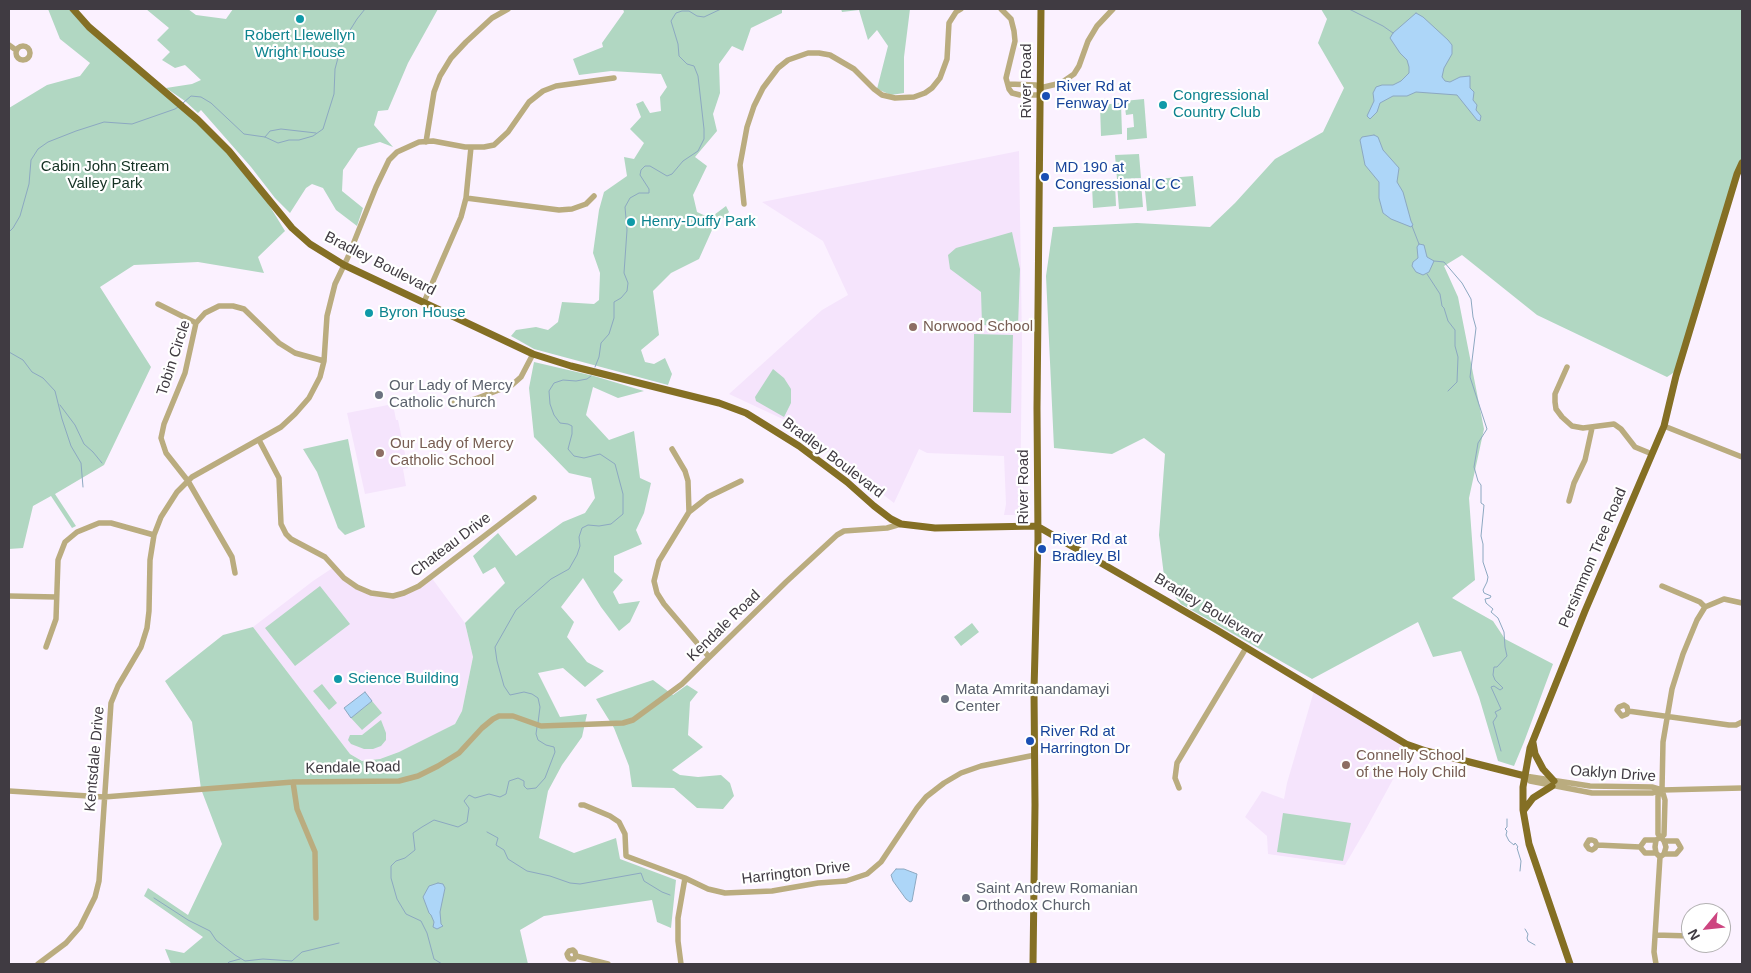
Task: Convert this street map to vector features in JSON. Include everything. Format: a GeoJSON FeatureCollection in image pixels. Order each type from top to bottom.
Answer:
{"type":"FeatureCollection","features":[{"type":"Feature","properties":{"kind":"main road","name":"Bradley Boulevard"},"geometry":{"type":"LineString","coordinates":[[73,9],[103,40],[198,120],[239,161],[292,228],[310,244],[344,265],[533,354],[571,366],[719,403],[746,413],[798,446],[847,482],[874,506],[902,524],[935,528],[1037,526],[1406,744],[1426,751],[1525,776]]}},
{"type":"Feature","properties":{"kind":"main road","name":"River Road"},"geometry":{"type":"LineString","coordinates":[[1033,964],[1041,9]]}},
{"type":"Feature","properties":{"kind":"main road","name":"Persimmon Tree Road"},"geometry":{"type":"LineString","coordinates":[[1570,964],[1529,844],[1523,810],[1525,776],[1533,742],[1603,567],[1664,426],[1676,376],[1737,174],[1742,163]]}},
{"type":"Feature","properties":{"kind":"main road"},"geometry":{"type":"LineString","coordinates":[[1523,810],[1533,798],[1553,783],[1535,754],[1533,742]]}},
{"type":"Feature","properties":{"kind":"street"},"geometry":{"type":"LineString","coordinates":[[508,9],[492,18],[451,58],[440,76],[434,92],[426,142],[471,147],[494,145],[529,102],[543,91],[556,86],[614,78]]}},
{"type":"Feature","properties":{"kind":"street"},"geometry":{"type":"LineString","coordinates":[[744,204],[740,165],[747,127],[763,88],[778,68],[788,60],[808,53],[819,52],[830,55],[854,69],[882,95],[895,98],[914,97],[932,88],[940,78],[947,60],[949,23],[956,12],[961,9]]}},
{"type":"Feature","properties":{"kind":"street"},"geometry":{"type":"LineString","coordinates":[[1001,9],[1011,19],[1014,31],[1012,56],[1007,73],[1009,89],[1012,93],[1040,92],[1061,83],[1074,74],[1088,41],[1097,26],[1113,9]]}},
{"type":"Feature","properties":{"kind":"street"},"geometry":{"type":"LineString","coordinates":[[9,45],[16,50]]}},
{"type":"Feature","properties":{"kind":"street"},"geometry":{"type":"LineString","coordinates":[[1008,84],[1036,85],[1040,92]]}},
{"type":"Feature","properties":{"kind":"street","name":"Kentsdale Drive"},"geometry":{"type":"LineString","coordinates":[[38,964],[66,943],[80,928],[95,897],[98,881],[111,703],[118,686],[141,647],[148,628],[150,560],[154,534],[169,502],[188,481],[203,470],[281,427],[303,406],[315,388],[324,361],[329,304],[335,284],[376,187],[389,160],[397,152],[419,142],[426,142]]}},
{"type":"Feature","properties":{"kind":"street"},"geometry":{"type":"LineString","coordinates":[[424,302],[457,229],[466,198],[471,147]]}},
{"type":"Feature","properties":{"kind":"street"},"geometry":{"type":"LineString","coordinates":[[466,198],[559,210],[572,209],[586,204],[594,196]]}},
{"type":"Feature","properties":{"kind":"street"},"geometry":{"type":"LineString","coordinates":[[158,304],[196,324]]}},
{"type":"Feature","properties":{"kind":"street","name":"Tobin Circle"},"geometry":{"type":"LineString","coordinates":[[188,481],[166,453],[161,438],[164,424],[185,373],[196,324],[205,314],[219,306],[232,306],[244,309],[278,344],[295,353],[324,361]]}},
{"type":"Feature","properties":{"kind":"street"},"geometry":{"type":"LineString","coordinates":[[452,402],[462,403],[512,385],[521,377],[533,354]]}},
{"type":"Feature","properties":{"kind":"street"},"geometry":{"type":"LineString","coordinates":[[1567,367],[1555,394],[1554,402],[1556,409],[1562,417],[1572,426],[1592,428],[1614,424],[1635,447],[1652,454]]}},
{"type":"Feature","properties":{"kind":"street"},"geometry":{"type":"LineString","coordinates":[[1664,426],[1742,457]]}},
{"type":"Feature","properties":{"kind":"street"},"geometry":{"type":"LineString","coordinates":[[1569,501],[1574,482],[1585,460],[1592,428]]}},
{"type":"Feature","properties":{"kind":"street","name":"Chateau Drive"},"geometry":{"type":"LineString","coordinates":[[259,440],[280,478],[281,524],[286,534],[325,557],[344,578],[357,587],[372,593],[393,596],[418,586],[534,498]]}},
{"type":"Feature","properties":{"kind":"street"},"geometry":{"type":"LineString","coordinates":[[672,449],[685,471],[688,481],[689,512]]}},
{"type":"Feature","properties":{"kind":"street"},"geometry":{"type":"LineString","coordinates":[[188,481],[232,557],[235,573]]}},
{"type":"Feature","properties":{"kind":"street"},"geometry":{"type":"LineString","coordinates":[[709,657],[664,604],[657,593],[654,581],[659,561],[689,512],[708,497],[741,481]]}},
{"type":"Feature","properties":{"kind":"street"},"geometry":{"type":"LineString","coordinates":[[46,647],[56,619],[58,560],[65,542],[77,532],[99,523],[111,523],[154,534]]}},
{"type":"Feature","properties":{"kind":"street","name":"Kendale Road"},"geometry":{"type":"LineString","coordinates":[[9,791],[104,797],[294,782],[407,780],[438,766],[459,753],[482,728],[493,719],[502,716],[513,716],[539,726],[623,723],[633,720],[682,684],[791,577],[840,534],[851,531],[887,528],[902,524]]}},
{"type":"Feature","properties":{"kind":"street"},"geometry":{"type":"LineString","coordinates":[[1662,586],[1700,602],[1706,607]]}},
{"type":"Feature","properties":{"kind":"street"},"geometry":{"type":"LineString","coordinates":[[9,596],[56,597]]}},
{"type":"Feature","properties":{"kind":"street"},"geometry":{"type":"LineString","coordinates":[[1656,964],[1654,952],[1660,855],[1666,847],[1658,834],[1658,796],[1662,790],[1663,742],[1672,689],[1683,654],[1697,620],[1706,607],[1724,599],[1742,603]]}},
{"type":"Feature","properties":{"kind":"street"},"geometry":{"type":"LineString","coordinates":[[1178,788],[1175,778],[1177,763],[1246,648]]}},
{"type":"Feature","properties":{"kind":"street"},"geometry":{"type":"LineString","coordinates":[[1628,711],[1736,725],[1742,722]]}},
{"type":"Feature","properties":{"kind":"street","name":"Harrington Drive"},"geometry":{"type":"LineString","coordinates":[[580,805],[584,804],[619,822],[625,834],[626,856],[685,878],[708,889],[725,893],[772,891],[855,879],[867,874],[881,862],[926,797],[944,783],[961,773],[980,766],[1035,755]]}},
{"type":"Feature","properties":{"kind":"street","name":"Oaklyn Drive"},"geometry":{"type":"LineString","coordinates":[[1525,776],[1530,781],[1553,783],[1592,794],[1652,794],[1662,790],[1742,788]]}},
{"type":"Feature","properties":{"kind":"street"},"geometry":{"type":"LineString","coordinates":[[294,782],[297,809],[314,852],[316,918]]}},
{"type":"Feature","properties":{"kind":"street"},"geometry":{"type":"LineString","coordinates":[[1596,845],[1640,847],[1645,853],[1660,855],[1676,854],[1681,848],[1677,842],[1660,840],[1645,840],[1640,847]]}},
{"type":"Feature","properties":{"kind":"street"},"geometry":{"type":"LineString","coordinates":[[1660,840],[1655,847],[1660,855]]}},
{"type":"Feature","properties":{"kind":"street"},"geometry":{"type":"LineString","coordinates":[[681,964],[678,918],[685,878]]}},
{"type":"Feature","properties":{"kind":"street"},"geometry":{"type":"LineString","coordinates":[[1655,935],[1681,936]]}},
{"type":"Feature","properties":{"kind":"street"},"geometry":{"type":"LineString","coordinates":[[576,956],[608,964]]}},
{"type":"Feature","properties":{"kind":"shaded area","name":"Norwood School"},"geometry":{"type":"Polygon","coordinates":[[[1019,151],[1022,344],[1020,515],[1004,515],[1006,504],[1004,456],[927,453],[919,449],[894,503],[787,421],[729,394],[822,310],[848,295],[823,241],[762,202],[1019,151]]]}},
{"type":"Feature","properties":{"kind":"shaded area","name":"Our Lady of Mercy Catholic School"},"geometry":{"type":"Polygon","coordinates":[[[393,404],[408,468],[403,469],[406,486],[365,494],[347,413],[393,404]]]}},
{"type":"Feature","properties":{"kind":"shaded area"},"geometry":{"type":"Polygon","coordinates":[[[334,567],[344,578],[372,593],[392,595],[404,593],[431,577],[465,623],[473,657],[462,711],[455,724],[420,743],[380,759],[363,761],[350,754],[253,627],[334,567]]]}},
{"type":"Feature","properties":{"kind":"shaded area","name":"Connelly School of the Holy Child"},"geometry":{"type":"Polygon","coordinates":[[[1314,691],[1410,748],[1345,865],[1268,854],[1267,836],[1245,817],[1262,791],[1284,799],[1314,691]]]}},
{"type":"Feature","properties":{"kind":"green space","name":"Cabin John Stream Valley Park"},"geometry":{"type":"Polygon","coordinates":[[[48,9],[70,9],[184,107],[258,187],[285,231],[258,257],[264,273],[198,262],[134,265],[100,287],[151,367],[104,465],[55,494],[76,526],[72,528],[51,496],[33,506],[23,548],[9,549],[9,108],[47,85],[80,76],[90,63],[60,39],[48,9]]]}},
{"type":"Feature","properties":{"kind":"green space"},"geometry":{"type":"Polygon","coordinates":[[[146,9],[188,9],[196,15],[226,19],[233,9],[438,9],[408,63],[388,110],[378,111],[374,125],[393,147],[380,142],[358,148],[343,170],[342,191],[363,208],[357,226],[336,210],[323,188],[312,184],[306,188],[290,213],[275,198],[251,167],[201,110],[198,113],[166,88],[192,84],[201,80],[185,65],[175,68],[162,60],[170,52],[157,40],[169,28],[146,9]]]}},
{"type":"Feature","properties":{"kind":"green space"},"geometry":{"type":"Polygon","coordinates":[[[623,9],[782,9],[782,13],[751,28],[743,51],[732,46],[719,64],[720,93],[713,114],[717,131],[695,157],[707,166],[693,195],[697,212],[710,218],[726,206],[729,212],[712,230],[699,259],[671,273],[653,291],[659,335],[641,350],[645,362],[654,364],[665,358],[672,374],[668,385],[534,349],[511,336],[516,330],[536,327],[548,330],[558,322],[562,302],[594,304],[599,300],[600,273],[593,253],[599,210],[604,192],[627,176],[624,157],[634,159],[644,143],[630,129],[641,117],[636,104],[643,101],[650,113],[661,111],[660,97],[667,87],[661,74],[611,71],[579,75],[573,59],[603,47],[602,43],[624,12],[623,9]]]}},
{"type":"Feature","properties":{"kind":"green space"},"geometry":{"type":"Polygon","coordinates":[[[841,9],[910,9],[904,57],[904,93],[891,95],[877,89],[888,46],[877,30],[868,40],[859,10],[842,12],[841,9]]]}},
{"type":"Feature","properties":{"kind":"green space","name":"Congressional Country Club"},"geometry":{"type":"Polygon","coordinates":[[[1321,9],[1742,9],[1742,158],[1735,175],[1676,371],[1667,377],[1537,315],[1462,255],[1444,266],[1458,297],[1484,429],[1469,498],[1475,580],[1452,598],[1493,621],[1505,639],[1553,664],[1514,766],[1498,761],[1479,697],[1461,651],[1433,657],[1418,622],[1312,679],[1181,604],[1165,584],[1159,535],[1165,454],[1144,438],[1112,454],[1054,448],[1046,276],[1053,227],[1137,223],[1210,227],[1275,159],[1323,132],[1344,88],[1318,43],[1327,19],[1321,9]]]}},
{"type":"Feature","properties":{"kind":"green space"},"geometry":{"type":"Polygon","coordinates":[[[1144,99],[1147,138],[1127,140],[1127,128],[1134,127],[1133,114],[1126,115],[1124,101],[1144,99]]]}},
{"type":"Feature","properties":{"kind":"green space"},"geometry":{"type":"Polygon","coordinates":[[[1121,103],[1122,134],[1101,136],[1100,105],[1121,103]]]}},
{"type":"Feature","properties":{"kind":"green space"},"geometry":{"type":"Polygon","coordinates":[[[1139,154],[1141,178],[1117,179],[1115,155],[1139,154]]]}},
{"type":"Feature","properties":{"kind":"green space"},"geometry":{"type":"Polygon","coordinates":[[[1193,176],[1196,206],[1147,211],[1144,180],[1193,176]]]}},
{"type":"Feature","properties":{"kind":"green space"},"geometry":{"type":"Polygon","coordinates":[[[1141,182],[1143,207],[1119,209],[1117,184],[1141,182]]]}},
{"type":"Feature","properties":{"kind":"green space"},"geometry":{"type":"Polygon","coordinates":[[[1115,184],[1116,206],[1093,208],[1092,185],[1115,184]]]}},
{"type":"Feature","properties":{"kind":"green space"},"geometry":{"type":"Polygon","coordinates":[[[1012,232],[1020,269],[1018,327],[982,325],[981,292],[950,269],[948,255],[956,248],[1012,232]]]}},
{"type":"Feature","properties":{"kind":"green space"},"geometry":{"type":"Polygon","coordinates":[[[974,334],[1013,335],[1011,413],[973,412],[974,334]]]}},
{"type":"Feature","properties":{"kind":"green space"},"geometry":{"type":"Polygon","coordinates":[[[534,362],[594,376],[644,391],[618,398],[593,387],[586,415],[609,440],[634,431],[640,478],[651,483],[644,513],[636,530],[642,544],[614,556],[614,572],[623,580],[613,592],[619,604],[640,601],[630,622],[619,631],[583,578],[561,607],[574,622],[567,637],[587,662],[604,671],[585,687],[563,668],[538,673],[560,717],[587,714],[582,737],[562,765],[548,791],[539,838],[574,853],[616,838],[620,859],[676,880],[671,928],[657,922],[652,900],[544,916],[520,930],[528,964],[171,964],[165,949],[184,953],[203,937],[144,896],[148,888],[188,915],[222,844],[201,789],[192,722],[165,681],[223,635],[253,627],[350,754],[362,761],[380,759],[399,752],[455,724],[462,711],[473,657],[465,623],[505,583],[495,567],[483,574],[473,556],[498,533],[516,556],[563,522],[585,513],[595,498],[591,478],[569,473],[534,437],[529,388],[534,362]]]}},
{"type":"Feature","properties":{"kind":"green space"},"geometry":{"type":"Polygon","coordinates":[[[773,369],[784,378],[791,389],[791,403],[784,417],[756,401],[755,397],[773,369]]]}},
{"type":"Feature","properties":{"kind":"green space"},"geometry":{"type":"Polygon","coordinates":[[[348,439],[365,527],[345,535],[338,528],[317,472],[303,449],[348,439]]]}},
{"type":"Feature","properties":{"kind":"green space"},"geometry":{"type":"Polygon","coordinates":[[[320,586],[350,624],[295,666],[265,628],[320,586]]]}},
{"type":"Feature","properties":{"kind":"green space"},"geometry":{"type":"Polygon","coordinates":[[[972,623],[979,632],[961,646],[954,637],[972,623]]]}},
{"type":"Feature","properties":{"kind":"green space"},"geometry":{"type":"Polygon","coordinates":[[[653,680],[673,695],[687,685],[698,692],[690,702],[688,735],[703,747],[672,770],[680,775],[698,777],[721,775],[730,783],[734,796],[723,809],[697,808],[674,788],[632,787],[629,766],[614,728],[596,699],[653,680]]]}},
{"type":"Feature","properties":{"kind":"green space"},"geometry":{"type":"Polygon","coordinates":[[[322,684],[337,703],[329,710],[313,691],[322,684]]]}},
{"type":"Feature","properties":{"kind":"green space"},"geometry":{"type":"Polygon","coordinates":[[[372,701],[382,713],[362,730],[351,718],[372,701]]]}},
{"type":"Feature","properties":{"kind":"green space"},"geometry":{"type":"Polygon","coordinates":[[[381,720],[386,733],[386,740],[381,746],[373,749],[364,749],[351,744],[348,740],[350,735],[362,735],[381,720]]]}},
{"type":"Feature","properties":{"kind":"green space"},"geometry":{"type":"Polygon","coordinates":[[[1283,813],[1351,823],[1343,861],[1277,852],[1283,813]]]}},
{"type":"Feature","properties":{"kind":"water"},"geometry":{"type":"Polygon","coordinates":[[[1416,13],[1423,17],[1452,45],[1452,54],[1444,68],[1442,77],[1445,81],[1450,82],[1460,77],[1470,76],[1470,88],[1474,92],[1473,100],[1477,105],[1476,110],[1481,116],[1480,121],[1477,120],[1457,95],[1416,92],[1407,96],[1393,96],[1380,103],[1377,112],[1370,119],[1367,116],[1374,101],[1373,93],[1376,87],[1393,85],[1401,81],[1409,73],[1407,60],[1390,38],[1393,33],[1416,13]]]}},
{"type":"Feature","properties":{"kind":"water"},"geometry":{"type":"Polygon","coordinates":[[[1374,135],[1378,137],[1383,150],[1399,168],[1397,182],[1403,192],[1413,225],[1411,227],[1391,219],[1383,213],[1379,198],[1379,182],[1365,165],[1360,140],[1362,137],[1374,135]]]}},
{"type":"Feature","properties":{"kind":"water"},"geometry":{"type":"Polygon","coordinates":[[[1419,244],[1424,245],[1427,257],[1434,261],[1429,272],[1423,275],[1416,272],[1412,266],[1413,262],[1418,258],[1417,247],[1419,244]]]}},
{"type":"Feature","properties":{"kind":"water"},"geometry":{"type":"Polygon","coordinates":[[[365,692],[372,701],[351,718],[344,708],[365,692]]]}},
{"type":"Feature","properties":{"kind":"water"},"geometry":{"type":"Polygon","coordinates":[[[896,869],[904,869],[917,874],[912,901],[910,902],[893,881],[891,875],[896,869]]]}},
{"type":"Feature","properties":{"kind":"water"},"geometry":{"type":"Polygon","coordinates":[[[438,883],[443,884],[445,888],[440,912],[441,924],[443,926],[437,929],[433,927],[434,922],[423,897],[429,886],[438,883]]]}},
{"type":"Feature","properties":{"kind":"waterway"},"geometry":{"type":"LineString","coordinates":[[183,103],[191,96],[201,97],[211,103],[244,134],[265,137],[278,143],[313,136],[323,129],[334,94],[335,69],[342,43],[365,9]]}},
{"type":"Feature","properties":{"kind":"waterway"},"geometry":{"type":"LineString","coordinates":[[595,367],[601,343],[609,334],[614,318],[614,302],[627,291],[628,283],[624,273],[627,230],[625,207],[630,198],[639,193],[649,193],[649,189],[640,175],[641,170],[645,166],[650,166],[667,176],[672,174],[683,161],[698,151],[704,139],[698,76],[694,66],[687,64],[679,56],[678,44],[671,21],[676,13],[682,11],[689,11],[697,16],[704,17],[721,9]]}},
{"type":"Feature","properties":{"kind":"waterway"},"geometry":{"type":"LineString","coordinates":[[1349,9],[1393,33]]}},
{"type":"Feature","properties":{"kind":"waterway"},"geometry":{"type":"LineString","coordinates":[[9,232],[20,216],[29,184],[31,160],[38,149],[48,142],[104,122],[132,124],[178,107]]}},
{"type":"Feature","properties":{"kind":"waterway"},"geometry":{"type":"LineString","coordinates":[[265,137],[270,131],[281,129],[316,133]]}},
{"type":"Feature","properties":{"kind":"waterway"},"geometry":{"type":"LineString","coordinates":[[1412,226],[1419,244]]}},
{"type":"Feature","properties":{"kind":"waterway"},"geometry":{"type":"LineString","coordinates":[[1434,261],[1444,262],[1462,283],[1471,299],[1476,328],[1470,377],[1487,429],[1478,443],[1474,467],[1481,485],[1481,503],[1484,505],[1481,536],[1483,562],[1488,577],[1483,590],[1484,593],[1491,596],[1485,599],[1486,603],[1493,609],[1491,612],[1498,618],[1504,632],[1507,656],[1497,667],[1494,667],[1493,675],[1495,680],[1503,688],[1500,690],[1494,686],[1491,687],[1501,709],[1495,712],[1497,716],[1493,722],[1501,751]]}},
{"type":"Feature","properties":{"kind":"waterway"},"geometry":{"type":"LineString","coordinates":[[1427,274],[1440,294],[1448,321],[1455,330],[1455,346],[1458,357],[1457,382],[1448,391]]}},
{"type":"Feature","properties":{"kind":"waterway"},"geometry":{"type":"LineString","coordinates":[[9,352],[23,360],[32,372],[43,378],[55,391],[71,446],[81,463],[83,487]]}},
{"type":"Feature","properties":{"kind":"waterway"},"geometry":{"type":"LineString","coordinates":[[538,723],[540,707],[538,698],[524,692],[510,695],[504,686],[495,647],[516,610],[551,579],[569,569],[580,546],[579,537],[582,528],[588,525],[611,524],[623,514],[623,494],[615,464],[600,454],[584,458],[574,456],[568,449],[572,426],[560,423],[554,415],[550,404],[549,391],[554,383],[563,380],[576,381],[587,379],[591,376]]}},
{"type":"Feature","properties":{"kind":"waterway"},"geometry":{"type":"LineString","coordinates":[[60,405],[75,425],[84,444],[102,463]]}},
{"type":"Feature","properties":{"kind":"waterway"},"geometry":{"type":"LineString","coordinates":[[442,964],[434,959],[427,933],[421,921],[406,914],[397,899],[391,878],[391,866],[415,850],[413,833],[434,820],[458,827],[467,822],[469,808],[464,801],[469,795],[475,798],[489,794],[500,797],[506,794],[509,781],[518,778],[524,781],[524,786],[527,789],[536,788],[545,778],[555,752],[554,747],[538,740],[536,734],[537,727]]}},
{"type":"Feature","properties":{"kind":"waterway"},"geometry":{"type":"LineString","coordinates":[[1507,819],[1506,835],[1509,841],[1514,845],[1515,843],[1518,847],[1521,861],[1520,871]]}},
{"type":"Feature","properties":{"kind":"waterway"},"geometry":{"type":"LineString","coordinates":[[487,832],[498,838],[496,845],[504,850],[508,859],[527,871],[580,884],[641,873],[644,881],[670,895]]}},
{"type":"Feature","properties":{"kind":"waterway"},"geometry":{"type":"LineString","coordinates":[[154,898],[188,920],[210,931],[216,940],[245,961],[263,959],[292,961],[302,952],[339,943]]}},
{"type":"Feature","properties":{"kind":"waterway"},"geometry":{"type":"LineString","coordinates":[[1525,929],[1528,934],[1528,941],[1535,945]]}},
{"type":"Feature","properties":{"kind":"waterway"},"geometry":{"type":"LineString","coordinates":[[227,964],[240,959]]}},
{"type":"Feature","properties":{"kind":"place","name":"Robert Llewellyn Wright House"},"geometry":{"type":"Point","coordinates":[300,19]}},
{"type":"Feature","properties":{"kind":"place","name":"River Rd at Fenway Dr"},"geometry":{"type":"Point","coordinates":[1046,96]}},
{"type":"Feature","properties":{"kind":"place","name":"Congressional Country Club"},"geometry":{"type":"Point","coordinates":[1163,105]}},
{"type":"Feature","properties":{"kind":"place","name":"MD 190 at Congressional C C"},"geometry":{"type":"Point","coordinates":[1045,177]}},
{"type":"Feature","properties":{"kind":"place","name":"Henry-Duffy Park"},"geometry":{"type":"Point","coordinates":[631,222]}},
{"type":"Feature","properties":{"kind":"place","name":"Byron House"},"geometry":{"type":"Point","coordinates":[369,313]}},
{"type":"Feature","properties":{"kind":"place","name":"Norwood School"},"geometry":{"type":"Point","coordinates":[913,327]}},
{"type":"Feature","properties":{"kind":"place","name":"Our Lady of Mercy Catholic Church"},"geometry":{"type":"Point","coordinates":[379,395]}},
{"type":"Feature","properties":{"kind":"place","name":"Our Lady of Mercy Catholic School"},"geometry":{"type":"Point","coordinates":[380,453]}},
{"type":"Feature","properties":{"kind":"place","name":"River Rd at Bradley Bl"},"geometry":{"type":"Point","coordinates":[1042,549]}},
{"type":"Feature","properties":{"kind":"place","name":"Science Building"},"geometry":{"type":"Point","coordinates":[338,679]}},
{"type":"Feature","properties":{"kind":"place","name":"Mata Amritanandamayi Center"},"geometry":{"type":"Point","coordinates":[945,699]}},
{"type":"Feature","properties":{"kind":"place","name":"River Rd at Harrington Dr"},"geometry":{"type":"Point","coordinates":[1030,741]}},
{"type":"Feature","properties":{"kind":"place","name":"Connelly School of the Holy Child"},"geometry":{"type":"Point","coordinates":[1346,765]}},
{"type":"Feature","properties":{"kind":"place","name":"Saint Andrew Romanian Orthodox Church"},"geometry":{"type":"Point","coordinates":[966,898]}}]}
